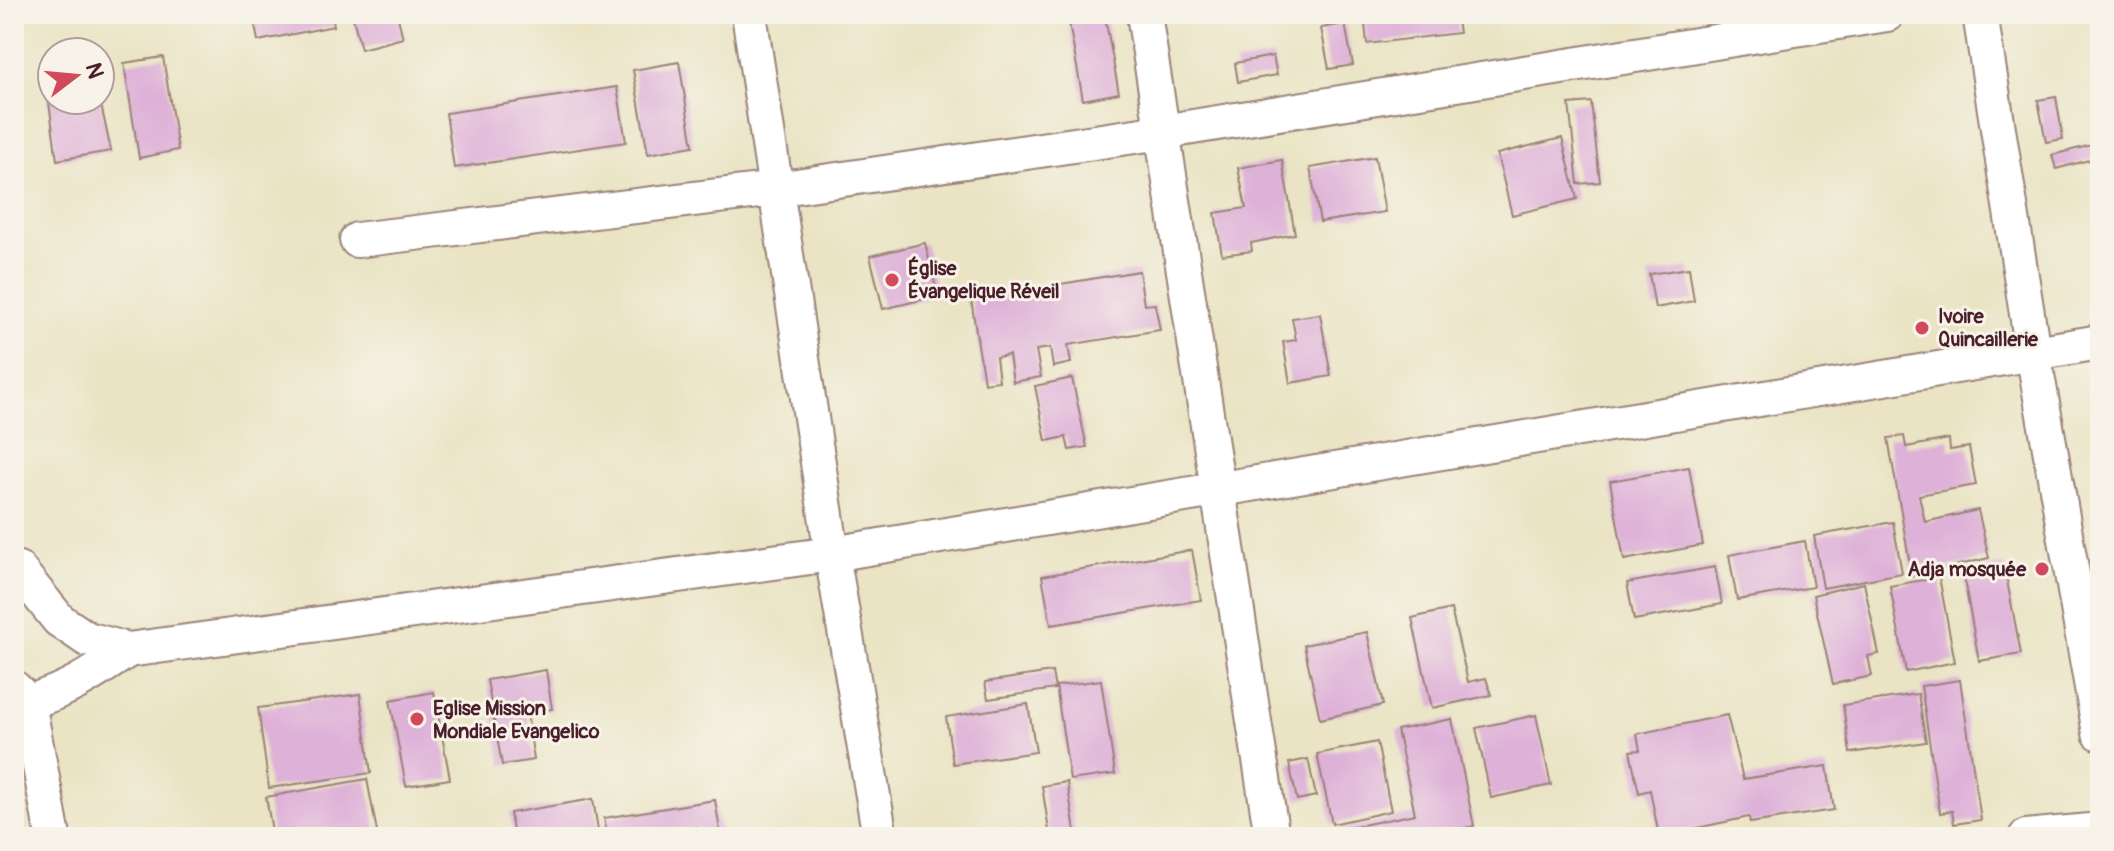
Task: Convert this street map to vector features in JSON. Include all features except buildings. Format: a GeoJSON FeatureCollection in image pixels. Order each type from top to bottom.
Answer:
{"type":"FeatureCollection","features":[{"type":"Feature","properties":{"kind":"street"},"geometry":{"type":"LineString","coordinates":[[749,14],[832,554],[880,837]]}},
{"type":"Feature","properties":{"kind":"street"},"geometry":{"type":"LineString","coordinates":[[1144,14],[1272,837]]}},
{"type":"Feature","properties":{"kind":"street"},"geometry":{"type":"LineString","coordinates":[[357,240],[776,189],[1162,132],[1887,14]]}},
{"type":"Feature","properties":{"kind":"street"},"geometry":{"type":"LineString","coordinates":[[1980,14],[2033,352],[2100,733]]}},
{"type":"Feature","properties":{"kind":"street"},"geometry":{"type":"LineString","coordinates":[[15,566],[59,620],[87,639],[128,650],[832,554],[2100,342]]}},
{"type":"Feature","properties":{"kind":"street"},"geometry":{"type":"LineString","coordinates":[[53,837],[21,695],[76,685],[128,650]]}},
{"type":"Feature","properties":{"kind":"street"},"geometry":{"type":"LineString","coordinates":[[2026,837],[2100,830]]}},
{"type":"Feature","properties":{"kind":"place","name":"Église Évangelique Réveil"},"geometry":{"type":"Point","coordinates":[892,280]}},
{"type":"Feature","properties":{"kind":"place","name":"Ivoire Quincaillerie"},"geometry":{"type":"Point","coordinates":[1922,328]}},
{"type":"Feature","properties":{"kind":"place","name":"Adja mosquée"},"geometry":{"type":"Point","coordinates":[2042,569]}},
{"type":"Feature","properties":{"kind":"place","name":"Eglise Mission Mondiale Evangelico"},"geometry":{"type":"Point","coordinates":[417,719]}}]}
